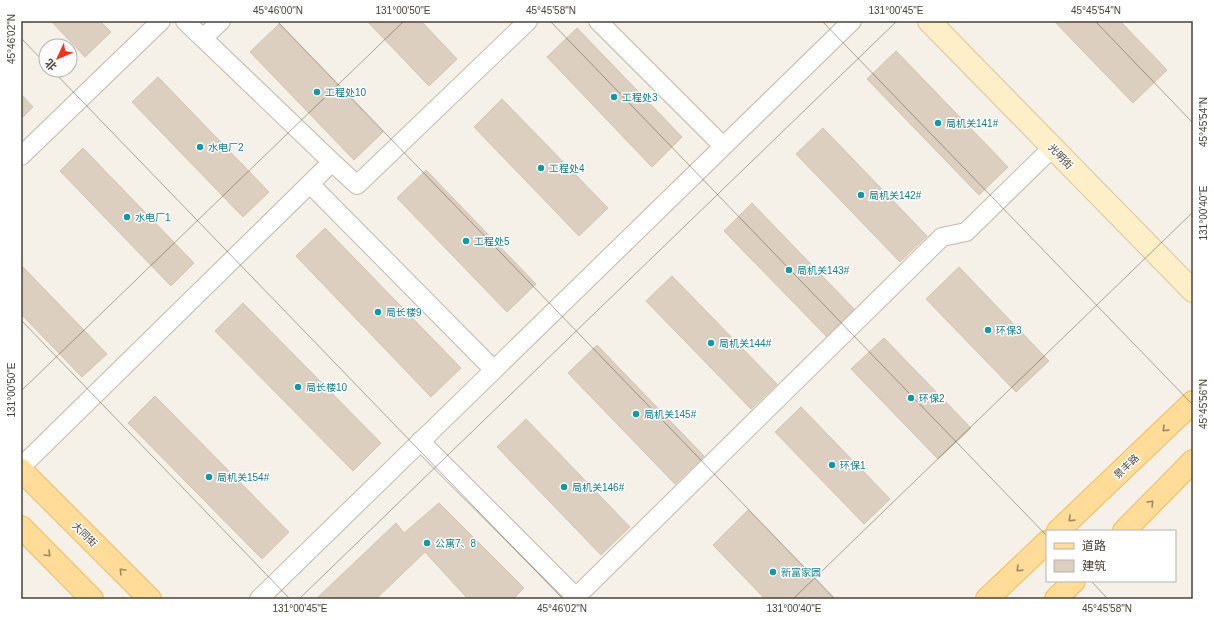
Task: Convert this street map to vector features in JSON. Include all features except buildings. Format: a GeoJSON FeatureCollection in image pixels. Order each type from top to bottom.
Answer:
{"type":"FeatureCollection","features":[{"type":"Feature","properties":{"kind":"main road","name":"光明街"},"geometry":{"type":"LineString","coordinates":[[929,21],[1193,291]]}},
{"type":"Feature","properties":{"kind":"main road","name":"景丰路"},"geometry":{"type":"LineString","coordinates":[[1059,530],[1193,402]]}},
{"type":"Feature","properties":{"kind":"main road"},"geometry":{"type":"LineString","coordinates":[[1125,530],[1193,461]]}},
{"type":"Feature","properties":{"kind":"main road","name":"大同街"},"geometry":{"type":"LineString","coordinates":[[21,468],[150,599]]}},
{"type":"Feature","properties":{"kind":"main road"},"geometry":{"type":"LineString","coordinates":[[21,527],[92,599]]}},
{"type":"Feature","properties":{"kind":"main road"},"geometry":{"type":"LineString","coordinates":[[987,599],[1046,543]]}},
{"type":"Feature","properties":{"kind":"main road"},"geometry":{"type":"LineString","coordinates":[[1056,599],[1073,582]]}},
{"type":"Feature","properties":{"kind":"street"},"geometry":{"type":"LineString","coordinates":[[21,156],[161,21]]}},
{"type":"Feature","properties":{"kind":"street"},"geometry":{"type":"LineString","coordinates":[[185,21],[357,185],[528,21]]}},
{"type":"Feature","properties":{"kind":"street"},"geometry":{"type":"LineString","coordinates":[[203,38],[221,21]]}},
{"type":"Feature","properties":{"kind":"street"},"geometry":{"type":"LineString","coordinates":[[598,21],[723,146]]}},
{"type":"Feature","properties":{"kind":"street"},"geometry":{"type":"LineString","coordinates":[[259,599],[852,21]]}},
{"type":"Feature","properties":{"kind":"street"},"geometry":{"type":"LineString","coordinates":[[420,441],[576,597],[942,237],[966,232],[1053,147]]}},
{"type":"Feature","properties":{"kind":"street"},"geometry":{"type":"LineString","coordinates":[[21,468],[332,162]]}},
{"type":"Feature","properties":{"kind":"street"},"geometry":{"type":"LineString","coordinates":[[310,184],[494,370]]}},
{"type":"Feature","properties":{"kind":"place","name":"工程处10"},"geometry":{"type":"Point","coordinates":[317,92]}},
{"type":"Feature","properties":{"kind":"place","name":"工程处3"},"geometry":{"type":"Point","coordinates":[614,97]}},
{"type":"Feature","properties":{"kind":"place","name":"局机关141#"},"geometry":{"type":"Point","coordinates":[938,123]}},
{"type":"Feature","properties":{"kind":"place","name":"水电厂2"},"geometry":{"type":"Point","coordinates":[200,147]}},
{"type":"Feature","properties":{"kind":"place","name":"工程处4"},"geometry":{"type":"Point","coordinates":[541,168]}},
{"type":"Feature","properties":{"kind":"place","name":"局机关142#"},"geometry":{"type":"Point","coordinates":[861,195]}},
{"type":"Feature","properties":{"kind":"place","name":"水电厂1"},"geometry":{"type":"Point","coordinates":[127,217]}},
{"type":"Feature","properties":{"kind":"place","name":"工程处5"},"geometry":{"type":"Point","coordinates":[466,241]}},
{"type":"Feature","properties":{"kind":"place","name":"局机关143#"},"geometry":{"type":"Point","coordinates":[789,270]}},
{"type":"Feature","properties":{"kind":"place","name":"局长楼9"},"geometry":{"type":"Point","coordinates":[378,312]}},
{"type":"Feature","properties":{"kind":"place","name":"环保3"},"geometry":{"type":"Point","coordinates":[988,330]}},
{"type":"Feature","properties":{"kind":"place","name":"局机关144#"},"geometry":{"type":"Point","coordinates":[711,343]}},
{"type":"Feature","properties":{"kind":"place","name":"局长楼10"},"geometry":{"type":"Point","coordinates":[298,387]}},
{"type":"Feature","properties":{"kind":"place","name":"环保2"},"geometry":{"type":"Point","coordinates":[911,398]}},
{"type":"Feature","properties":{"kind":"place","name":"局机关145#"},"geometry":{"type":"Point","coordinates":[636,414]}},
{"type":"Feature","properties":{"kind":"place","name":"环保1"},"geometry":{"type":"Point","coordinates":[832,465]}},
{"type":"Feature","properties":{"kind":"place","name":"局机关154#"},"geometry":{"type":"Point","coordinates":[209,477]}},
{"type":"Feature","properties":{"kind":"place","name":"局机关146#"},"geometry":{"type":"Point","coordinates":[564,487]}},
{"type":"Feature","properties":{"kind":"place","name":"公寓7、8"},"geometry":{"type":"Point","coordinates":[427,543]}},
{"type":"Feature","properties":{"kind":"place","name":"新富家园"},"geometry":{"type":"Point","coordinates":[773,572]}}]}
